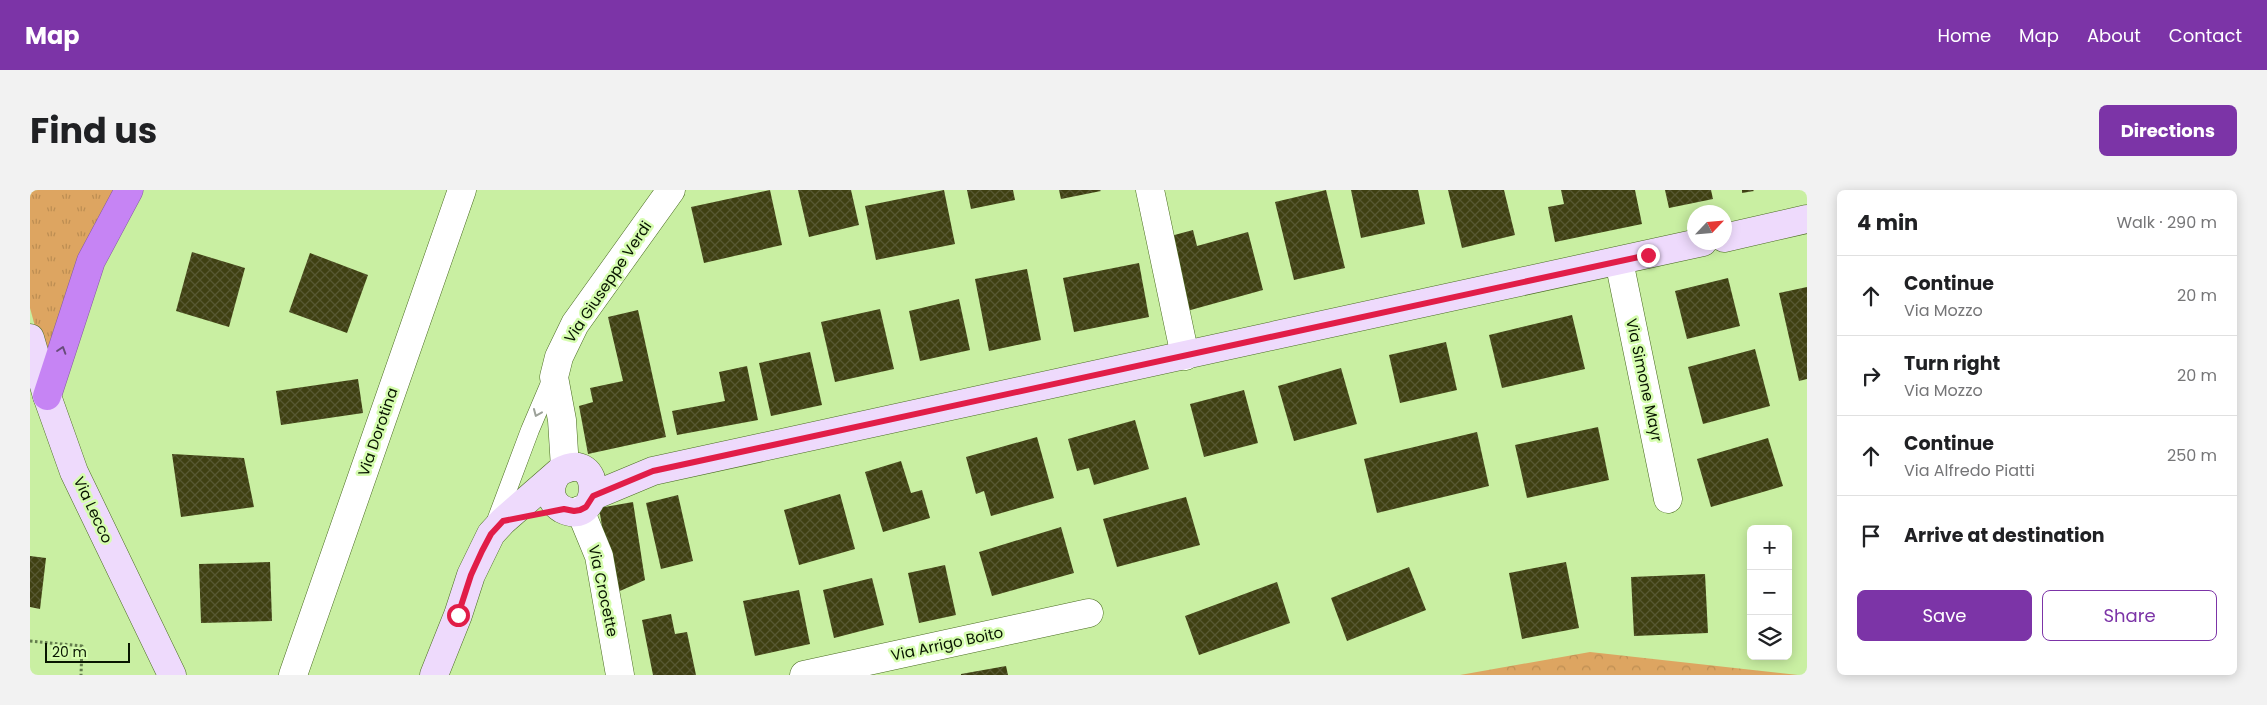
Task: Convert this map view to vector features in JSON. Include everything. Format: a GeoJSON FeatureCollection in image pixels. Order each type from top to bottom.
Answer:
{"type":"FeatureCollection","features":[{"type":"Feature","properties":{"kind":"highway"},"geometry":{"type":"LineString","coordinates":[[47,396],[91,262],[129,190]]}},
{"type":"Feature","properties":{"kind":"street","name":"Via Dorotina"},"geometry":{"type":"LineString","coordinates":[[293,675],[462,190]]}},
{"type":"Feature","properties":{"kind":"street","name":"Via Giuseppe Verdi"},"geometry":{"type":"LineString","coordinates":[[574,488],[554,377],[556,368],[565,343],[575,324],[671,190]]}},
{"type":"Feature","properties":{"kind":"street"},"geometry":{"type":"LineString","coordinates":[[1150,190],[1185,356]]}},
{"type":"Feature","properties":{"kind":"street"},"geometry":{"type":"LineString","coordinates":[[1732,236],[1807,219]]}},
{"type":"Feature","properties":{"kind":"street"},"geometry":{"type":"LineString","coordinates":[[434,675],[458,615],[471,575],[497,527],[574,488],[1687,246]]}},
{"type":"Feature","properties":{"kind":"street","name":"Via Simone Mayr"},"geometry":{"type":"LineString","coordinates":[[1619,261],[1668,499]]}},
{"type":"Feature","properties":{"kind":"street","name":"Via Lecco"},"geometry":{"type":"LineString","coordinates":[[30,338],[47,396],[74,472],[172,675]]}},
{"type":"Feature","properties":{"kind":"street"},"geometry":{"type":"LineString","coordinates":[[497,527],[574,488]]}},
{"type":"Feature","properties":{"kind":"street","name":"Via Crocette"},"geometry":{"type":"LineString","coordinates":[[574,488],[599,556],[620,675]]}},
{"type":"Feature","properties":{"kind":"street","name":"Via Arrigo Boito"},"geometry":{"type":"LineString","coordinates":[[804,675],[1089,613]]}},
{"type":"Feature","properties":{"kind":"lane"},"geometry":{"type":"LineString","coordinates":[[497,527],[530,430],[556,368]]}},
{"type":"Feature","properties":{"kind":"path"},"geometry":{"type":"LineString","coordinates":[[30,641],[82,646],[81,675]]}},
{"type":"Feature","properties":{"kind":"green space"},"geometry":{"type":"Polygon","coordinates":[[[30,190],[118,190],[47,370],[30,308],[30,190]]]}},
{"type":"Feature","properties":{"kind":"green space"},"geometry":{"type":"Polygon","coordinates":[[[1590,652],[1798,675],[1460,675],[1590,652]]]}},
{"type":"Feature","properties":{"kind":"building"},"geometry":{"type":"Polygon","coordinates":[[[770,190],[782,245],[704,263],[691,207],[770,190]]]}},
{"type":"Feature","properties":{"kind":"building"},"geometry":{"type":"Polygon","coordinates":[[[798,190],[851,190],[859,225],[809,237],[798,190]]]}},
{"type":"Feature","properties":{"kind":"building"},"geometry":{"type":"Polygon","coordinates":[[[944,190],[955,244],[876,260],[865,206],[944,190]]]}},
{"type":"Feature","properties":{"kind":"building"},"geometry":{"type":"Polygon","coordinates":[[[967,190],[1013,190],[1015,200],[971,209],[967,190]]]}},
{"type":"Feature","properties":{"kind":"building"},"geometry":{"type":"Polygon","coordinates":[[[1059,190],[1100,190],[1101,191],[1061,199],[1059,190]]]}},
{"type":"Feature","properties":{"kind":"building"},"geometry":{"type":"Polygon","coordinates":[[[1326,190],[1345,268],[1294,280],[1275,202],[1326,190]]]}},
{"type":"Feature","properties":{"kind":"building"},"geometry":{"type":"Polygon","coordinates":[[[1351,190],[1418,190],[1425,224],[1361,238],[1351,190]]]}},
{"type":"Feature","properties":{"kind":"building"},"geometry":{"type":"Polygon","coordinates":[[[1448,190],[1504,190],[1515,235],[1462,248],[1448,190]]]}},
{"type":"Feature","properties":{"kind":"building"},"geometry":{"type":"Polygon","coordinates":[[[1561,190],[1635,190],[1642,224],[1555,242],[1548,207],[1564,204],[1561,190]]]}},
{"type":"Feature","properties":{"kind":"building"},"geometry":{"type":"Polygon","coordinates":[[[1665,190],[1711,190],[1713,199],[1669,208],[1665,190]]]}},
{"type":"Feature","properties":{"kind":"building"},"geometry":{"type":"Polygon","coordinates":[[[1742,190],[1753,190],[1754,191],[1742,193],[1742,190]]]}},
{"type":"Feature","properties":{"kind":"building"},"geometry":{"type":"Polygon","coordinates":[[[1193,230],[1197,246],[1248,232],[1263,290],[1187,311],[1167,237],[1193,230]]]}},
{"type":"Feature","properties":{"kind":"building"},"geometry":{"type":"Polygon","coordinates":[[[192,252],[245,268],[229,327],[176,311],[192,252]]]}},
{"type":"Feature","properties":{"kind":"building"},"geometry":{"type":"Polygon","coordinates":[[[310,253],[368,275],[347,333],[289,312],[310,253]]]}},
{"type":"Feature","properties":{"kind":"building"},"geometry":{"type":"Polygon","coordinates":[[[1139,263],[1149,317],[1074,332],[1063,278],[1139,263]]]}},
{"type":"Feature","properties":{"kind":"building"},"geometry":{"type":"Polygon","coordinates":[[[1027,269],[1041,340],[989,351],[975,279],[1027,269]]]}},
{"type":"Feature","properties":{"kind":"building"},"geometry":{"type":"Polygon","coordinates":[[[1728,278],[1740,326],[1687,339],[1675,291],[1728,278]]]}},
{"type":"Feature","properties":{"kind":"building"},"geometry":{"type":"Polygon","coordinates":[[[1807,287],[1807,379],[1799,381],[1779,293],[1807,287]]]}},
{"type":"Feature","properties":{"kind":"building"},"geometry":{"type":"Polygon","coordinates":[[[959,299],[970,350],[920,361],[909,311],[959,299]]]}},
{"type":"Feature","properties":{"kind":"building"},"geometry":{"type":"Polygon","coordinates":[[[880,309],[894,369],[835,382],[821,322],[880,309]]]}},
{"type":"Feature","properties":{"kind":"building"},"geometry":{"type":"Polygon","coordinates":[[[638,310],[666,437],[588,454],[579,406],[593,402],[590,388],[623,381],[608,317],[638,310]]]}},
{"type":"Feature","properties":{"kind":"building"},"geometry":{"type":"Polygon","coordinates":[[[1572,315],[1585,369],[1502,388],[1489,335],[1572,315]]]}},
{"type":"Feature","properties":{"kind":"building"},"geometry":{"type":"Polygon","coordinates":[[[1446,342],[1457,390],[1400,403],[1389,355],[1446,342]]]}},
{"type":"Feature","properties":{"kind":"building"},"geometry":{"type":"Polygon","coordinates":[[[1755,349],[1770,406],[1703,424],[1688,367],[1755,349]]]}},
{"type":"Feature","properties":{"kind":"building"},"geometry":{"type":"Polygon","coordinates":[[[810,352],[822,405],[771,416],[759,363],[810,352]]]}},
{"type":"Feature","properties":{"kind":"building"},"geometry":{"type":"Polygon","coordinates":[[[747,366],[758,420],[677,435],[672,411],[725,401],[719,372],[747,366]]]}},
{"type":"Feature","properties":{"kind":"building"},"geometry":{"type":"Polygon","coordinates":[[[1341,368],[1357,424],[1294,441],[1278,386],[1341,368]]]}},
{"type":"Feature","properties":{"kind":"building"},"geometry":{"type":"Polygon","coordinates":[[[358,379],[363,413],[281,425],[276,391],[358,379]]]}},
{"type":"Feature","properties":{"kind":"building"},"geometry":{"type":"Polygon","coordinates":[[[1244,390],[1258,443],[1204,457],[1190,404],[1244,390]]]}},
{"type":"Feature","properties":{"kind":"building"},"geometry":{"type":"Polygon","coordinates":[[[1135,420],[1149,469],[1094,485],[1089,468],[1077,471],[1068,439],[1135,420]]]}},
{"type":"Feature","properties":{"kind":"building"},"geometry":{"type":"Polygon","coordinates":[[[1598,427],[1609,480],[1527,498],[1515,445],[1598,427]]]}},
{"type":"Feature","properties":{"kind":"building"},"geometry":{"type":"Polygon","coordinates":[[[1477,432],[1489,486],[1377,513],[1364,459],[1477,432]]]}},
{"type":"Feature","properties":{"kind":"building"},"geometry":{"type":"Polygon","coordinates":[[[1037,437],[1054,498],[991,516],[984,491],[976,494],[966,457],[1037,437]]]}},
{"type":"Feature","properties":{"kind":"building"},"geometry":{"type":"Polygon","coordinates":[[[1768,438],[1783,486],[1711,507],[1697,459],[1768,438]]]}},
{"type":"Feature","properties":{"kind":"building"},"geometry":{"type":"Polygon","coordinates":[[[172,454],[244,458],[254,507],[181,517],[172,454]]]}},
{"type":"Feature","properties":{"kind":"building"},"geometry":{"type":"Polygon","coordinates":[[[901,461],[911,493],[922,490],[930,518],[883,532],[865,472],[901,461]]]}},
{"type":"Feature","properties":{"kind":"building"},"geometry":{"type":"Polygon","coordinates":[[[840,494],[855,549],[799,565],[784,510],[840,494]]]}},
{"type":"Feature","properties":{"kind":"building"},"geometry":{"type":"Polygon","coordinates":[[[678,495],[693,561],[661,569],[646,503],[678,495]]]}},
{"type":"Feature","properties":{"kind":"building"},"geometry":{"type":"Polygon","coordinates":[[[1186,497],[1200,545],[1117,567],[1103,519],[1186,497]]]}},
{"type":"Feature","properties":{"kind":"building"},"geometry":{"type":"Polygon","coordinates":[[[633,502],[645,580],[613,594],[599,508],[633,502]]]}},
{"type":"Feature","properties":{"kind":"building"},"geometry":{"type":"Polygon","coordinates":[[[1061,527],[1074,573],[992,596],[979,552],[1061,527]]]}},
{"type":"Feature","properties":{"kind":"building"},"geometry":{"type":"Polygon","coordinates":[[[30,556],[46,558],[40,609],[30,607],[30,556]]]}},
{"type":"Feature","properties":{"kind":"building"},"geometry":{"type":"Polygon","coordinates":[[[270,562],[272,621],[201,623],[199,564],[270,562]]]}},
{"type":"Feature","properties":{"kind":"building"},"geometry":{"type":"Polygon","coordinates":[[[1566,562],[1579,628],[1522,639],[1509,573],[1566,562]]]}},
{"type":"Feature","properties":{"kind":"building"},"geometry":{"type":"Polygon","coordinates":[[[945,565],[956,615],[919,623],[908,573],[945,565]]]}},
{"type":"Feature","properties":{"kind":"building"},"geometry":{"type":"Polygon","coordinates":[[[1409,567],[1426,610],[1347,641],[1331,598],[1409,567]]]}},
{"type":"Feature","properties":{"kind":"building"},"geometry":{"type":"Polygon","coordinates":[[[1705,574],[1708,633],[1634,636],[1631,577],[1705,574]]]}},
{"type":"Feature","properties":{"kind":"building"},"geometry":{"type":"Polygon","coordinates":[[[872,578],[884,625],[834,638],[823,590],[872,578]]]}},
{"type":"Feature","properties":{"kind":"building"},"geometry":{"type":"Polygon","coordinates":[[[1277,582],[1290,623],[1199,655],[1185,616],[1277,582]]]}},
{"type":"Feature","properties":{"kind":"building"},"geometry":{"type":"Polygon","coordinates":[[[799,590],[810,644],[755,656],[743,601],[799,590]]]}},
{"type":"Feature","properties":{"kind":"building"},"geometry":{"type":"Polygon","coordinates":[[[671,614],[675,634],[687,632],[696,675],[653,675],[642,620],[671,614]]]}},
{"type":"Feature","properties":{"kind":"building"},"geometry":{"type":"Polygon","coordinates":[[[1006,666],[1008,675],[961,675],[961,674],[1006,666]]]}},
{"type":"Feature","properties":{"kind":"route"},"geometry":{"type":"LineString","coordinates":[[458,615],[471,575],[482,551],[491,534],[503,521],[564,509],[568,511],[580,510],[586,507],[593,496],[653,471],[1648,255]]}}]}
